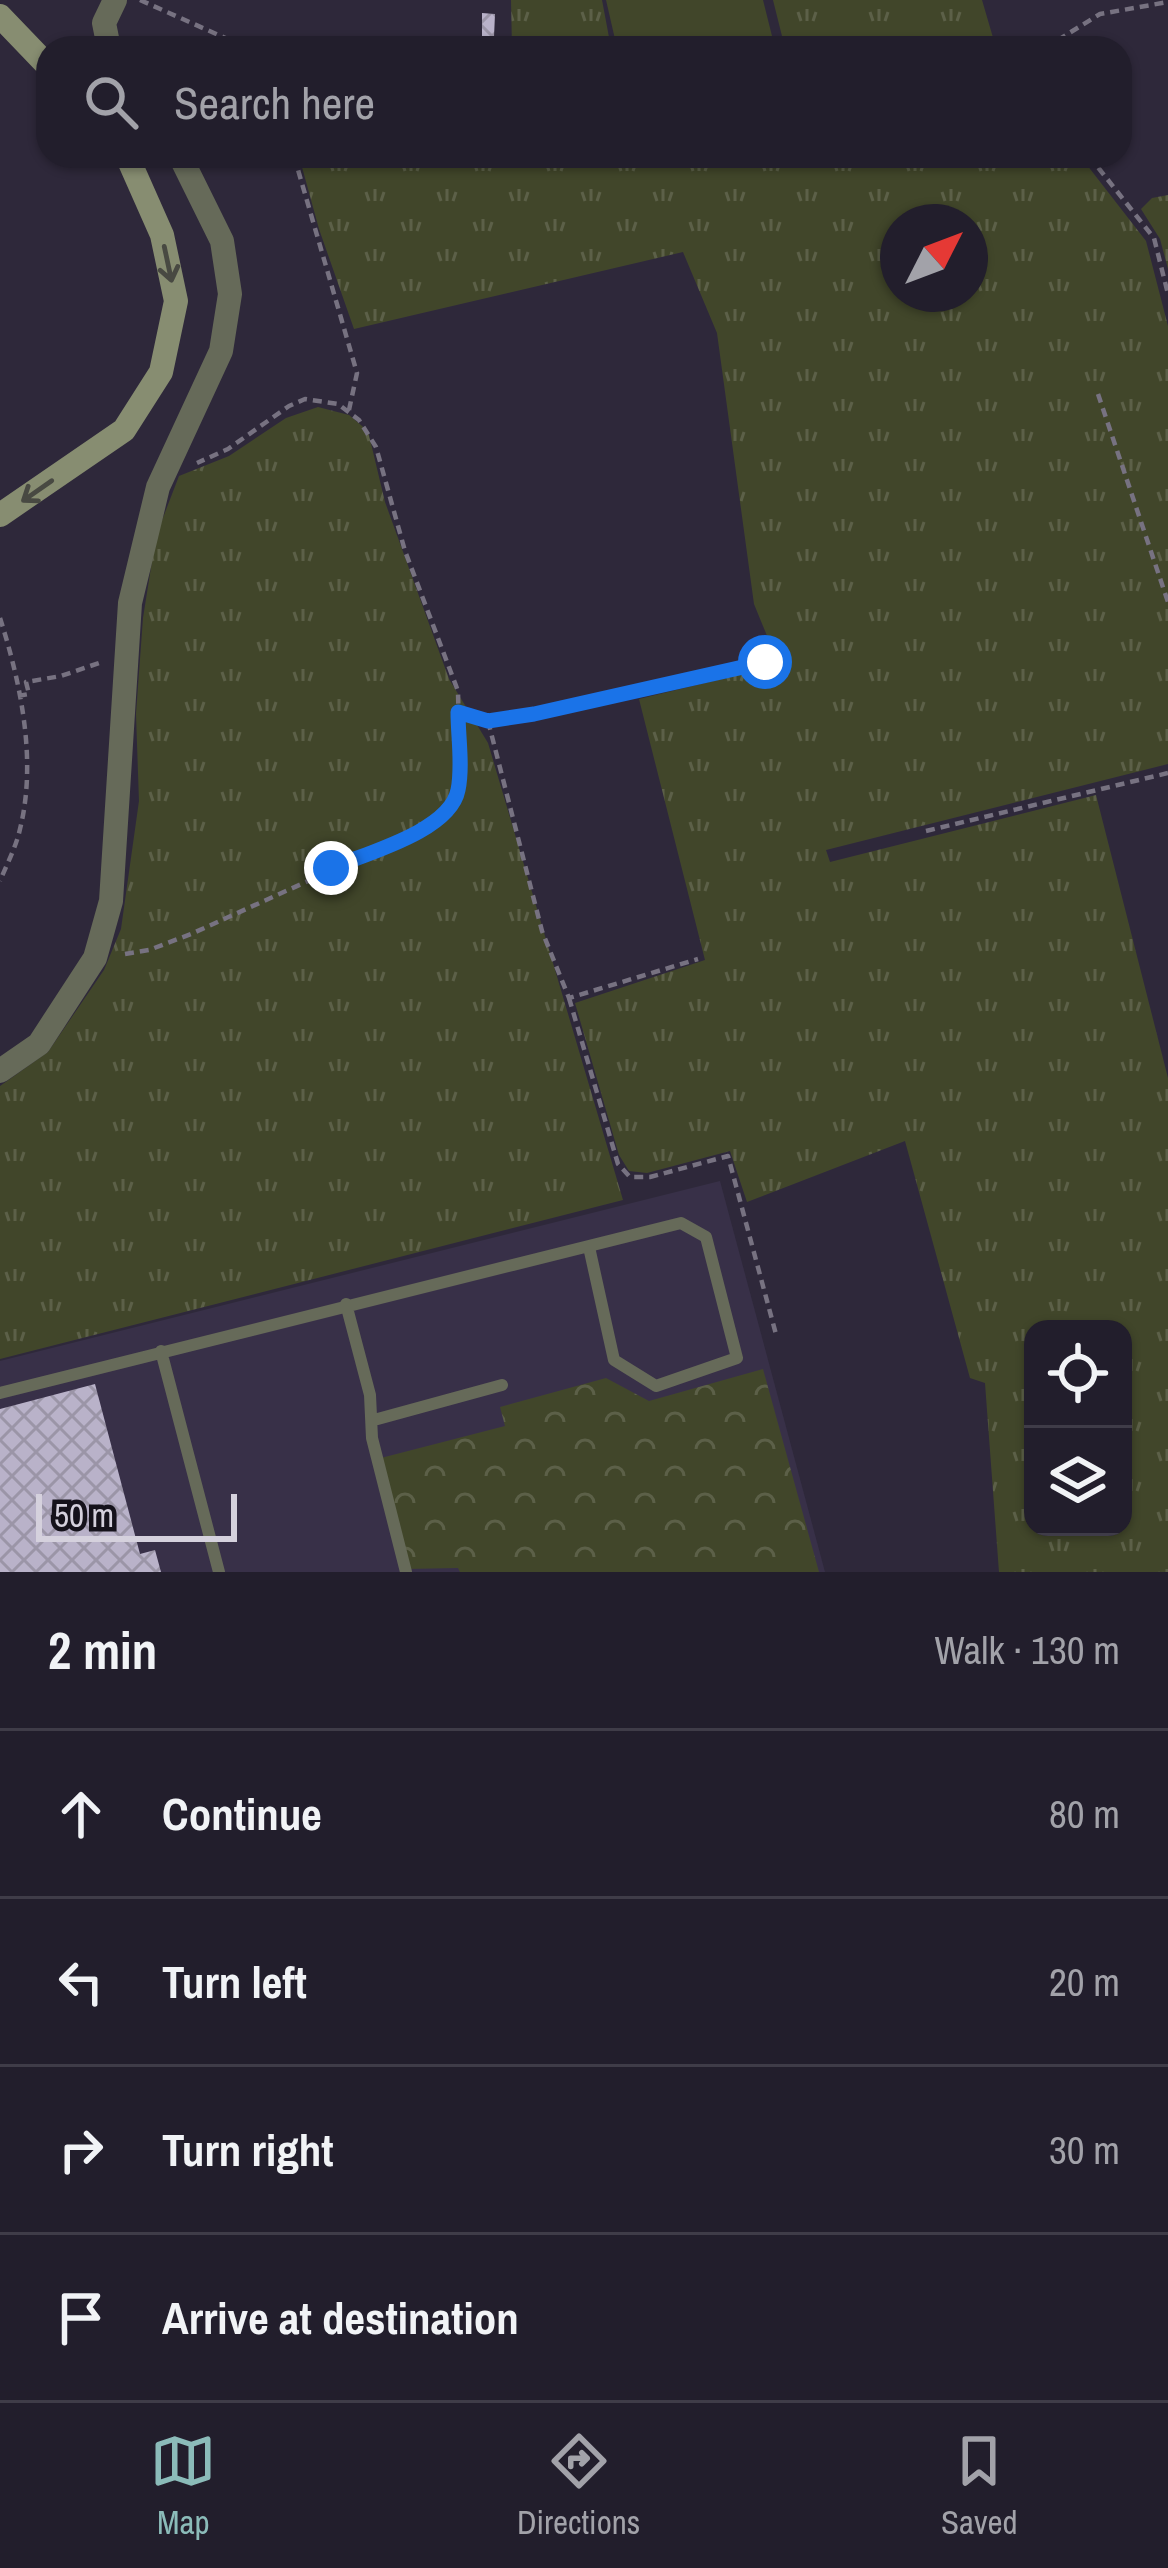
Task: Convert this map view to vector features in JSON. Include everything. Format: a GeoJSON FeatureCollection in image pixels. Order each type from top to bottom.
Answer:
{"type":"FeatureCollection","features":[{"type":"Feature","properties":{"kind":"main road"},"geometry":{"type":"LineString","coordinates":[[0,16],[36,54]]}},
{"type":"Feature","properties":{"kind":"main road"},"geometry":{"type":"LineString","coordinates":[[0,515],[124,430],[161,372],[176,301],[162,235],[132,168]]}},
{"type":"Feature","properties":{"kind":"street"},"geometry":{"type":"LineString","coordinates":[[107,36],[104,23],[115,0]]}},
{"type":"Feature","properties":{"kind":"street"},"geometry":{"type":"LineString","coordinates":[[0,1071],[39,1044],[95,958],[111,901],[130,603],[158,487],[221,351],[230,294],[222,241],[187,168]]}},
{"type":"Feature","properties":{"kind":"lane"},"geometry":{"type":"LineString","coordinates":[[0,1393],[680,1223],[706,1237],[737,1358],[656,1386],[614,1360],[589,1247]]}},
{"type":"Feature","properties":{"kind":"lane"},"geometry":{"type":"LineString","coordinates":[[346,1304],[374,1420],[372,1438],[406,1572]]}},
{"type":"Feature","properties":{"kind":"lane"},"geometry":{"type":"LineString","coordinates":[[161,1351],[219,1572]]}},
{"type":"Feature","properties":{"kind":"lane"},"geometry":{"type":"LineString","coordinates":[[374,1420],[502,1385]]}},
{"type":"Feature","properties":{"kind":"path"},"geometry":{"type":"LineString","coordinates":[[140,0],[221,36]]}},
{"type":"Feature","properties":{"kind":"path"},"geometry":{"type":"LineString","coordinates":[[1064,36],[1100,14],[1168,2]]}},
{"type":"Feature","properties":{"kind":"path"},"geometry":{"type":"LineString","coordinates":[[297,168],[357,373],[348,411]]}},
{"type":"Feature","properties":{"kind":"path"},"geometry":{"type":"LineString","coordinates":[[1099,168],[1154,238],[1168,294]]}},
{"type":"Feature","properties":{"kind":"path"},"geometry":{"type":"LineString","coordinates":[[1098,394],[1168,602]]}},
{"type":"Feature","properties":{"kind":"path"},"geometry":{"type":"LineString","coordinates":[[95,958],[149,950],[191,934],[441,819],[453,806],[460,786],[458,691],[405,551],[376,447],[359,420],[318,398],[305,399],[211,459],[168,466]]}},
{"type":"Feature","properties":{"kind":"path"},"geometry":{"type":"LineString","coordinates":[[0,618],[14,665],[28,754],[20,828],[0,881]]}},
{"type":"Feature","properties":{"kind":"path"},"geometry":{"type":"LineString","coordinates":[[19,696],[28,694],[26,682],[61,676],[128,653]]}},
{"type":"Feature","properties":{"kind":"path"},"geometry":{"type":"LineString","coordinates":[[458,712],[488,721],[534,714],[765,662]]}},
{"type":"Feature","properties":{"kind":"path"},"geometry":{"type":"LineString","coordinates":[[488,721],[542,931],[569,998],[618,1164],[630,1177],[650,1177],[728,1156],[777,1338]]}},
{"type":"Feature","properties":{"kind":"path"},"geometry":{"type":"LineString","coordinates":[[926,831],[1168,773]]}},
{"type":"Feature","properties":{"kind":"path"},"geometry":{"type":"LineString","coordinates":[[569,998],[698,959]]}},
{"type":"Feature","properties":{"kind":"shaded area"},"geometry":{"type":"Polygon","coordinates":[[[720,1181],[825,1572],[0,1572],[0,1361],[720,1181]]]}},
{"type":"Feature","properties":{"kind":"green space"},"geometry":{"type":"Polygon","coordinates":[[[511,0],[602,0],[609,36],[512,36],[511,0]]]}},
{"type":"Feature","properties":{"kind":"green space"},"geometry":{"type":"Polygon","coordinates":[[[606,0],[763,0],[772,36],[614,36],[606,0]]]}},
{"type":"Feature","properties":{"kind":"green space"},"geometry":{"type":"Polygon","coordinates":[[[773,0],[982,0],[992,36],[782,36],[773,0]]]}},
{"type":"Feature","properties":{"kind":"green space"},"geometry":{"type":"Polygon","coordinates":[[[302,168],[1089,168],[1146,241],[1168,326],[1168,764],[826,850],[830,862],[1096,795],[1168,1078],[1168,1572],[999,1572],[985,1383],[970,1378],[905,1141],[747,1202],[730,1151],[647,1173],[629,1171],[619,1155],[575,1003],[705,960],[639,699],[779,665],[754,604],[717,333],[683,252],[354,329],[302,168]]]}},
{"type":"Feature","properties":{"kind":"green space"},"geometry":{"type":"Polygon","coordinates":[[[1168,195],[1168,269],[1160,239],[1141,209],[1152,198],[1168,195]]]}},
{"type":"Feature","properties":{"kind":"green space"},"geometry":{"type":"Polygon","coordinates":[[[318,407],[349,415],[368,431],[385,502],[449,679],[488,743],[623,1200],[0,1359],[0,1086],[48,1052],[104,970],[121,929],[139,801],[136,714],[143,618],[156,536],[179,476],[229,456],[286,418],[318,407]]]}},
{"type":"Feature","properties":{"kind":"green space"},"geometry":{"type":"Polygon","coordinates":[[[763,1369],[819,1572],[405,1569],[377,1459],[505,1426],[500,1407],[606,1378],[649,1401],[763,1369]]]}},
{"type":"Feature","properties":{"kind":"building"},"geometry":{"type":"Polygon","coordinates":[[[482,13],[495,14],[494,36],[482,36],[482,13]]]}},
{"type":"Feature","properties":{"kind":"building"},"geometry":{"type":"Polygon","coordinates":[[[95,1384],[140,1554],[155,1550],[161,1572],[0,1572],[0,1409],[95,1384]]]}},
{"type":"Feature","properties":{"kind":"route"},"geometry":{"type":"LineString","coordinates":[[331,868],[422,830],[453,806],[460,786],[458,712],[488,721],[534,714],[765,662]]}}]}
